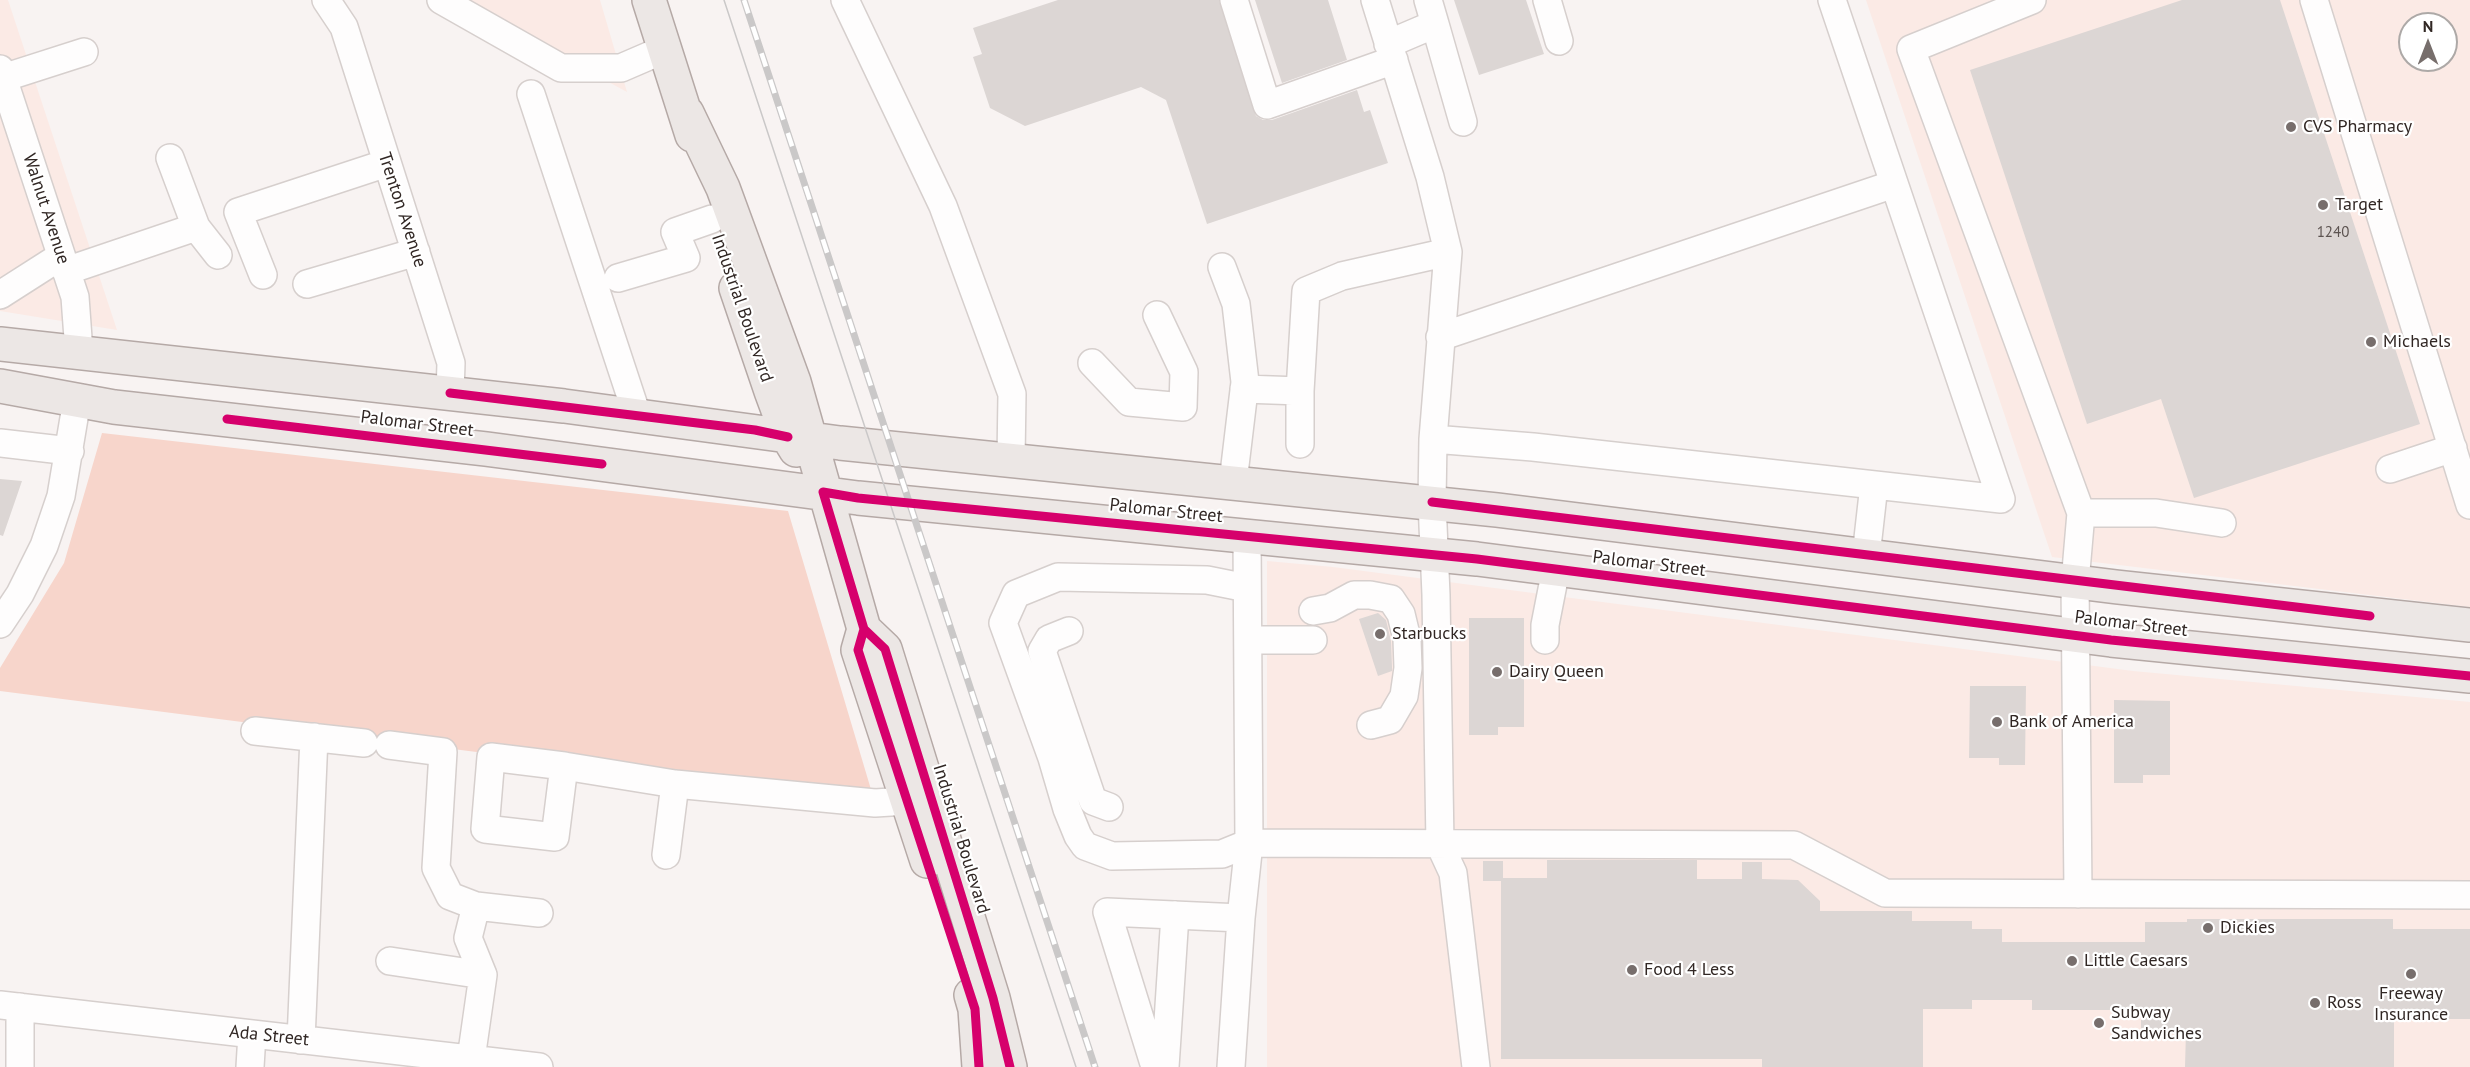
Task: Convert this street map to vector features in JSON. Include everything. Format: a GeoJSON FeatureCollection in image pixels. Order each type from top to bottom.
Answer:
{"type":"FeatureCollection","features":[{"type":"Feature","properties":{"kind":"main road","name":"Industrial Boulevard"},"geometry":{"type":"LineString","coordinates":[[650,0],[687,113],[712,219],[823,492],[864,628],[885,649],[993,998],[1010,1067]]}},
{"type":"Feature","properties":{"kind":"main road","name":"Industrial Boulevard"},"geometry":{"type":"LineString","coordinates":[[687,113],[723,188],[794,382],[800,438]]}},
{"type":"Feature","properties":{"kind":"main road","name":"Palomar Street"},"geometry":{"type":"LineString","coordinates":[[0,344],[450,393],[637,415],[800,438],[1432,502],[2076,582],[2470,625]]}},
{"type":"Feature","properties":{"kind":"main road"},"geometry":{"type":"LineString","coordinates":[[0,382],[66,366],[74,361],[79,352]]}},
{"type":"Feature","properties":{"kind":"main road"},"geometry":{"type":"LineString","coordinates":[[77,400],[84,388],[110,378],[166,376],[234,369]]}},
{"type":"Feature","properties":{"kind":"main road","name":"Palomar Street"},"geometry":{"type":"LineString","coordinates":[[0,387],[77,400],[858,498],[1434,555],[2076,633],[2111,640],[2470,676]]}},
{"type":"Feature","properties":{"kind":"main road","name":"Industrial Boulevard"},"geometry":{"type":"LineString","coordinates":[[864,628],[858,650],[975,1009],[979,1067]]}},
{"type":"Feature","properties":{"kind":"street","name":"Trenton Avenue"},"geometry":{"type":"LineString","coordinates":[[326,0],[344,27],[416,252],[451,363],[450,393]]}},
{"type":"Feature","properties":{"kind":"street"},"geometry":{"type":"LineString","coordinates":[[441,0],[479,9],[561,68],[621,68],[665,49]]}},
{"type":"Feature","properties":{"kind":"street"},"geometry":{"type":"LineString","coordinates":[[1234,0],[1267,105],[1391,52],[1431,12],[1463,122]]}},
{"type":"Feature","properties":{"kind":"street"},"geometry":{"type":"LineString","coordinates":[[1375,0],[1430,177],[1448,252],[1433,439],[1432,502],[1440,845],[1453,873],[1476,1067]]}},
{"type":"Feature","properties":{"kind":"street"},"geometry":{"type":"LineString","coordinates":[[1547,0],[1559,41]]}},
{"type":"Feature","properties":{"kind":"street"},"geometry":{"type":"LineString","coordinates":[[1433,439],[2001,499],[1832,0]]}},
{"type":"Feature","properties":{"kind":"street"},"geometry":{"type":"LineString","coordinates":[[2032,0],[1911,49],[2081,513],[2076,582],[2078,894]]}},
{"type":"Feature","properties":{"kind":"street"},"geometry":{"type":"LineString","coordinates":[[2314,0],[2470,505]]}},
{"type":"Feature","properties":{"kind":"street"},"geometry":{"type":"LineString","coordinates":[[847,1],[943,206],[1012,394],[1011,459]]}},
{"type":"Feature","properties":{"kind":"street"},"geometry":{"type":"LineString","coordinates":[[1,73],[84,52]]}},
{"type":"Feature","properties":{"kind":"street","name":"Walnut Avenue"},"geometry":{"type":"LineString","coordinates":[[1,73],[75,297],[79,352]]}},
{"type":"Feature","properties":{"kind":"street"},"geometry":{"type":"LineString","coordinates":[[531,94],[637,415]]}},
{"type":"Feature","properties":{"kind":"street"},"geometry":{"type":"LineString","coordinates":[[170,158],[196,227],[218,255]]}},
{"type":"Feature","properties":{"kind":"street"},"geometry":{"type":"LineString","coordinates":[[262,275],[238,212],[387,163]]}},
{"type":"Feature","properties":{"kind":"street"},"geometry":{"type":"LineString","coordinates":[[1440,337],[1894,184]]}},
{"type":"Feature","properties":{"kind":"street"},"geometry":{"type":"LineString","coordinates":[[618,278],[686,258],[675,232],[712,219]]}},
{"type":"Feature","properties":{"kind":"street"},"geometry":{"type":"LineString","coordinates":[[0,309],[0,295],[64,264],[196,227]]}},
{"type":"Feature","properties":{"kind":"street"},"geometry":{"type":"LineString","coordinates":[[307,284],[416,252]]}},
{"type":"Feature","properties":{"kind":"street"},"geometry":{"type":"LineString","coordinates":[[1300,444],[1300,391],[1306,291],[1342,276],[1448,252]]}},
{"type":"Feature","properties":{"kind":"street"},"geometry":{"type":"LineString","coordinates":[[1222,267],[1236,304],[1244,389],[1233,482]]}},
{"type":"Feature","properties":{"kind":"street"},"geometry":{"type":"LineString","coordinates":[[1092,363],[1129,402],[1183,407],[1184,372],[1157,315]]}},
{"type":"Feature","properties":{"kind":"street"},"geometry":{"type":"LineString","coordinates":[[1244,389],[1300,391]]}},
{"type":"Feature","properties":{"kind":"street"},"geometry":{"type":"LineString","coordinates":[[0,624],[20,594],[44,546],[61,496],[77,400]]}},
{"type":"Feature","properties":{"kind":"street"},"geometry":{"type":"LineString","coordinates":[[0,443],[70,451]]}},
{"type":"Feature","properties":{"kind":"street"},"geometry":{"type":"LineString","coordinates":[[2390,469],[2453,448]]}},
{"type":"Feature","properties":{"kind":"street"},"geometry":{"type":"LineString","coordinates":[[1866,556],[1874,484]]}},
{"type":"Feature","properties":{"kind":"street"},"geometry":{"type":"LineString","coordinates":[[2081,513],[2156,513],[2222,523]]}},
{"type":"Feature","properties":{"kind":"street"},"geometry":{"type":"LineString","coordinates":[[1231,1067],[1241,918],[1249,843],[1247,536]]}},
{"type":"Feature","properties":{"kind":"street"},"geometry":{"type":"LineString","coordinates":[[1545,640],[1545,625],[1556,569]]}},
{"type":"Feature","properties":{"kind":"street"},"geometry":{"type":"LineString","coordinates":[[1247,588],[1207,580],[1058,577],[1016,594],[1003,623],[1052,758],[1067,809],[1078,836],[1085,846],[1112,856],[1222,854],[1249,843],[1794,845],[1884,893],[2470,895]]}},
{"type":"Feature","properties":{"kind":"street"},"geometry":{"type":"LineString","coordinates":[[1313,611],[1330,608],[1354,595],[1370,595],[1391,599],[1401,614],[1407,639],[1408,668],[1404,696],[1390,720],[1371,725]]}},
{"type":"Feature","properties":{"kind":"street"},"geometry":{"type":"LineString","coordinates":[[1069,631],[1049,639],[1042,651],[1092,801],[1109,807]]}},
{"type":"Feature","properties":{"kind":"street"},"geometry":{"type":"LineString","coordinates":[[1248,640],[1313,640]]}},
{"type":"Feature","properties":{"kind":"street"},"geometry":{"type":"LineString","coordinates":[[255,730],[443,752],[436,868],[450,896],[476,906],[538,913]]}},
{"type":"Feature","properties":{"kind":"street"},"geometry":{"type":"LineString","coordinates":[[300,1040],[314,737]]}},
{"type":"Feature","properties":{"kind":"street"},"geometry":{"type":"LineString","coordinates":[[564,766],[675,784],[875,803],[907,801]]}},
{"type":"Feature","properties":{"kind":"street"},"geometry":{"type":"LineString","coordinates":[[666,855],[675,784]]}},
{"type":"Feature","properties":{"kind":"street"},"geometry":{"type":"LineString","coordinates":[[471,1059],[483,975],[468,938],[476,906]]}},
{"type":"Feature","properties":{"kind":"street"},"geometry":{"type":"LineString","coordinates":[[1155,1067],[1107,912],[1241,918]]}},
{"type":"Feature","properties":{"kind":"street"},"geometry":{"type":"LineString","coordinates":[[1166,1067],[1175,915]]}},
{"type":"Feature","properties":{"kind":"street"},"geometry":{"type":"LineString","coordinates":[[390,961],[483,975]]}},
{"type":"Feature","properties":{"kind":"street"},"geometry":{"type":"LineString","coordinates":[[10,1006],[20,1067]]}},
{"type":"Feature","properties":{"kind":"street","name":"Ada Street"},"geometry":{"type":"LineString","coordinates":[[10,1006],[300,1040],[395,1059],[471,1059],[539,1067]]}},
{"type":"Feature","properties":{"kind":"street"},"geometry":{"type":"LineString","coordinates":[[250,1067],[252,1034]]}},
{"type":"Feature","properties":{"kind":"shaded area"},"geometry":{"type":"Polygon","coordinates":[[[0,0],[8,0],[117,330],[0,311],[0,0]]]}},
{"type":"Feature","properties":{"kind":"shaded area"},"geometry":{"type":"Polygon","coordinates":[[[458,0],[600,0],[627,92],[458,0]]]}},
{"type":"Feature","properties":{"kind":"shaded area"},"geometry":{"type":"Polygon","coordinates":[[[1866,0],[2470,0],[2470,607],[2052,557],[1866,0]]]}},
{"type":"Feature","properties":{"kind":"shaded area"},"geometry":{"type":"Polygon","coordinates":[[[102,433],[788,511],[875,803],[0,691],[0,668],[64,563],[102,433]]]}},
{"type":"Feature","properties":{"kind":"shaded area"},"geometry":{"type":"Polygon","coordinates":[[[1267,561],[1333,567],[2133,671],[2470,702],[2470,1067],[1267,1067],[1267,561]]]}},
{"type":"Feature","properties":{"kind":"building"},"geometry":{"type":"Polygon","coordinates":[[[1058,0],[1219,0],[1256,116],[1263,120],[1272,120],[1357,90],[1364,112],[1370,110],[1388,163],[1207,224],[1166,100],[1141,87],[1025,126],[990,108],[973,57],[982,54],[973,28],[1058,0]]]}},
{"type":"Feature","properties":{"kind":"building"},"geometry":{"type":"Polygon","coordinates":[[[1255,0],[1328,0],[1347,60],[1282,83],[1255,0]]]}},
{"type":"Feature","properties":{"kind":"building"},"geometry":{"type":"Polygon","coordinates":[[[1454,0],[1526,0],[1544,54],[1479,75],[1454,0]]]}},
{"type":"Feature","properties":{"kind":"building"},"geometry":{"type":"Polygon","coordinates":[[[2182,0],[2280,0],[2420,424],[2194,498],[2161,399],[2087,424],[1970,70],[2182,0]]]}},
{"type":"Feature","properties":{"kind":"building"},"geometry":{"type":"Polygon","coordinates":[[[0,479],[22,481],[3,536],[0,535],[0,479]]]}},
{"type":"Feature","properties":{"kind":"building","name":"Starbucks"},"geometry":{"type":"Polygon","coordinates":[[[1378,613],[1386,620],[1391,641],[1392,671],[1378,676],[1359,619],[1378,613]]]}},
{"type":"Feature","properties":{"kind":"building","name":"Dairy Queen"},"geometry":{"type":"Polygon","coordinates":[[[1469,618],[1524,618],[1524,727],[1498,727],[1498,735],[1469,735],[1469,618]]]}},
{"type":"Feature","properties":{"kind":"building","name":"Bank of America"},"geometry":{"type":"Polygon","coordinates":[[[1970,686],[2026,686],[2025,765],[1999,765],[1999,758],[1969,758],[1970,686]]]}},
{"type":"Feature","properties":{"kind":"building"},"geometry":{"type":"Polygon","coordinates":[[[2114,700],[2170,701],[2170,775],[2143,775],[2143,783],[2114,783],[2114,700]]]}},
{"type":"Feature","properties":{"kind":"building"},"geometry":{"type":"Polygon","coordinates":[[[1547,860],[1697,860],[1697,879],[1742,879],[1742,862],[1762,862],[1762,879],[1798,880],[1820,901],[1820,911],[1912,911],[1912,921],[1972,921],[1972,929],[2002,929],[2002,942],[2145,942],[2145,922],[2187,922],[2187,919],[2393,919],[2393,929],[2470,929],[2470,1019],[2394,1019],[2394,1067],[2185,1067],[2186,1031],[2141,1030],[2141,1010],[2032,1010],[2032,1000],[1972,1000],[1972,1009],[1923,1009],[1923,1067],[1762,1067],[1762,1059],[1501,1059],[1501,881],[1483,881],[1483,861],[1503,861],[1503,878],[1547,878],[1547,860]]]}},
{"type":"Feature","properties":{"kind":"tram line"},"geometry":{"type":"LineString","coordinates":[[724,0],[1076,1067]]}},
{"type":"Feature","properties":{"kind":"railway"},"geometry":{"type":"LineString","coordinates":[[744,0],[1095,1067]]}},
{"type":"Feature","properties":{"kind":"cycle path"},"geometry":{"type":"LineString","coordinates":[[450,393],[755,430],[788,437]]}},
{"type":"Feature","properties":{"kind":"cycle path"},"geometry":{"type":"LineString","coordinates":[[227,419],[602,464]]}},
{"type":"Feature","properties":{"kind":"cycle path"},"geometry":{"type":"LineString","coordinates":[[1010,1067],[993,998],[885,649],[864,629],[823,492],[858,498],[1477,559],[2111,640],[2470,676]]}},
{"type":"Feature","properties":{"kind":"cycle path"},"geometry":{"type":"LineString","coordinates":[[1432,502],[2370,616]]}},
{"type":"Feature","properties":{"kind":"cycle path"},"geometry":{"type":"LineString","coordinates":[[864,629],[858,650],[975,1009],[979,1067]]}},
{"type":"Feature","properties":{"kind":"place","name":"CVS Pharmacy"},"geometry":{"type":"Point","coordinates":[2291,127]}},
{"type":"Feature","properties":{"kind":"place","name":"Target"},"geometry":{"type":"Point","coordinates":[2323,205]}},
{"type":"Feature","properties":{"kind":"place","name":"Michaels"},"geometry":{"type":"Point","coordinates":[2371,342]}},
{"type":"Feature","properties":{"kind":"place","name":"Starbucks"},"geometry":{"type":"Point","coordinates":[1380,634]}},
{"type":"Feature","properties":{"kind":"place","name":"Dairy Queen"},"geometry":{"type":"Point","coordinates":[1497,672]}},
{"type":"Feature","properties":{"kind":"place","name":"Bank of America"},"geometry":{"type":"Point","coordinates":[1997,722]}},
{"type":"Feature","properties":{"kind":"place","name":"Dickies"},"geometry":{"type":"Point","coordinates":[2208,928]}},
{"type":"Feature","properties":{"kind":"place","name":"Little Caesars"},"geometry":{"type":"Point","coordinates":[2072,961]}},
{"type":"Feature","properties":{"kind":"place","name":"Food 4 Less"},"geometry":{"type":"Point","coordinates":[1632,970]}},
{"type":"Feature","properties":{"kind":"place","name":"Freeway Insurance"},"geometry":{"type":"Point","coordinates":[2411,974]}},
{"type":"Feature","properties":{"kind":"place","name":"Ross"},"geometry":{"type":"Point","coordinates":[2315,1003]}},
{"type":"Feature","properties":{"kind":"place","name":"Subway Sandwiches"},"geometry":{"type":"Point","coordinates":[2099,1023]}}]}
